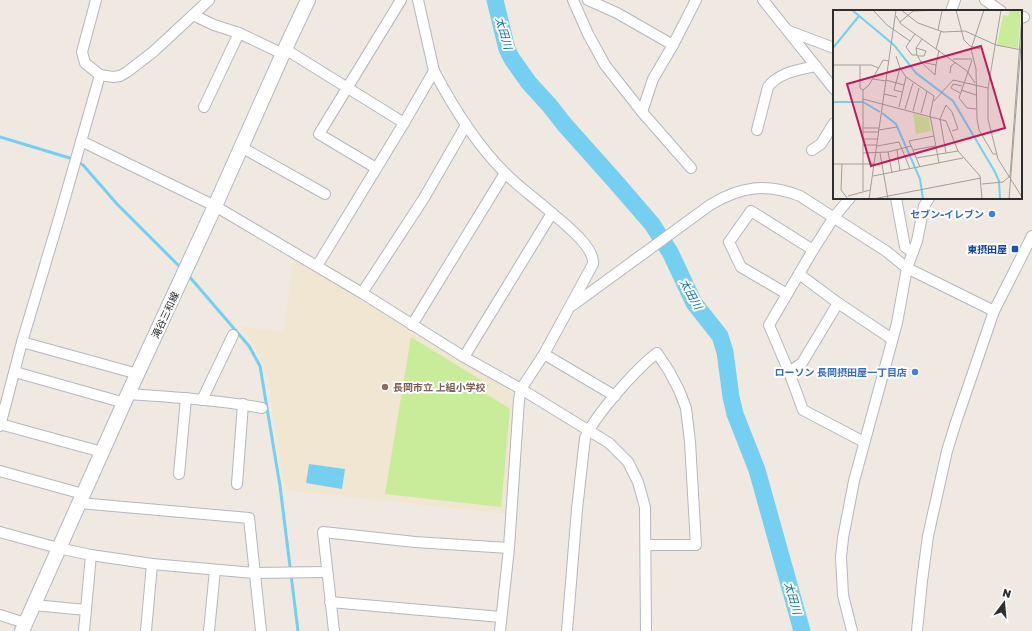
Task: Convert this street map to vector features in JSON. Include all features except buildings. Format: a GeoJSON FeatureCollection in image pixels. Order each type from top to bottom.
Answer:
{"type":"FeatureCollection","features":[{"type":"Feature","properties":{"kind":"main road","name":"滝谷三和線"},"geometry":{"type":"LineString","coordinates":[[24,627],[58,548],[308,0]]}},
{"type":"Feature","properties":{"kind":"street"},"geometry":{"type":"LineString","coordinates":[[96,0],[82,52],[85,63],[100,75],[113,77],[120,76],[127,72],[152,52],[209,0]]}},
{"type":"Feature","properties":{"kind":"street"},"geometry":{"type":"LineString","coordinates":[[376,168],[319,134],[400,0]]}},
{"type":"Feature","properties":{"kind":"street"},"geometry":{"type":"LineString","coordinates":[[418,0],[434,70],[446,94],[466,125],[505,173],[572,230],[583,242],[594,259],[593,264],[570,308],[544,354],[521,390],[509,548],[500,631]]}},
{"type":"Feature","properties":{"kind":"street"},"geometry":{"type":"LineString","coordinates":[[573,0],[588,34],[605,65],[642,112],[691,168]]}},
{"type":"Feature","properties":{"kind":"street"},"geometry":{"type":"LineString","coordinates":[[588,0],[617,13],[673,45]]}},
{"type":"Feature","properties":{"kind":"street"},"geometry":{"type":"LineString","coordinates":[[642,112],[653,80],[696,0]]}},
{"type":"Feature","properties":{"kind":"street"},"geometry":{"type":"LineString","coordinates":[[763,0],[833,88]]}},
{"type":"Feature","properties":{"kind":"street"},"geometry":{"type":"LineString","coordinates":[[952,10],[955,0]]}},
{"type":"Feature","properties":{"kind":"street"},"geometry":{"type":"LineString","coordinates":[[984,0],[999,10]]}},
{"type":"Feature","properties":{"kind":"street"},"geometry":{"type":"LineString","coordinates":[[193,15],[284,52],[404,123]]}},
{"type":"Feature","properties":{"kind":"street"},"geometry":{"type":"LineString","coordinates":[[786,30],[833,48]]}},
{"type":"Feature","properties":{"kind":"street"},"geometry":{"type":"LineString","coordinates":[[204,106],[238,33]]}},
{"type":"Feature","properties":{"kind":"street"},"geometry":{"type":"LineString","coordinates":[[756,130],[768,87],[771,83],[778,77],[796,70],[816,66]]}},
{"type":"Feature","properties":{"kind":"street"},"geometry":{"type":"LineString","coordinates":[[317,266],[404,123],[434,70]]}},
{"type":"Feature","properties":{"kind":"street"},"geometry":{"type":"LineString","coordinates":[[100,75],[22,342],[0,425],[102,452]]}},
{"type":"Feature","properties":{"kind":"street"},"geometry":{"type":"LineString","coordinates":[[362,293],[424,198],[466,125]]}},
{"type":"Feature","properties":{"kind":"street"},"geometry":{"type":"LineString","coordinates":[[812,150],[821,144],[833,125]]}},
{"type":"Feature","properties":{"kind":"street"},"geometry":{"type":"LineString","coordinates":[[81,141],[215,206],[362,293],[464,357],[609,443],[628,462],[638,482],[645,507],[646,631]]}},
{"type":"Feature","properties":{"kind":"street"},"geometry":{"type":"LineString","coordinates":[[242,147],[325,194]]}},
{"type":"Feature","properties":{"kind":"street"},"geometry":{"type":"LineString","coordinates":[[412,325],[505,173]]}},
{"type":"Feature","properties":{"kind":"street"},"geometry":{"type":"LineString","coordinates":[[570,308],[719,199],[729,194],[750,188],[762,187],[786,191],[800,196],[886,251],[907,268],[994,311]]}},
{"type":"Feature","properties":{"kind":"street"},"geometry":{"type":"LineString","coordinates":[[849,199],[834,217],[813,250],[769,325],[804,410],[864,442]]}},
{"type":"Feature","properties":{"kind":"street"},"geometry":{"type":"LineString","coordinates":[[896,199],[905,247],[913,252]]}},
{"type":"Feature","properties":{"kind":"street"},"geometry":{"type":"LineString","coordinates":[[852,631],[843,595],[841,557],[843,538],[864,442],[897,323],[907,268],[913,252],[924,206],[928,199]]}},
{"type":"Feature","properties":{"kind":"street"},"geometry":{"type":"LineString","coordinates":[[787,294],[741,267],[729,242],[751,211],[813,250]]}},
{"type":"Feature","properties":{"kind":"street"},"geometry":{"type":"LineString","coordinates":[[464,357],[552,213]]}},
{"type":"Feature","properties":{"kind":"street"},"geometry":{"type":"LineString","coordinates":[[917,631],[928,536],[940,480],[956,422],[994,311],[1032,236]]}},
{"type":"Feature","properties":{"kind":"street"},"geometry":{"type":"LineString","coordinates":[[799,274],[838,303],[892,339]]}},
{"type":"Feature","properties":{"kind":"street"},"geometry":{"type":"LineString","coordinates":[[789,372],[802,362],[838,303]]}},
{"type":"Feature","properties":{"kind":"street"},"geometry":{"type":"LineString","coordinates":[[202,400],[233,335]]}},
{"type":"Feature","properties":{"kind":"street"},"geometry":{"type":"LineString","coordinates":[[22,342],[138,374]]}},
{"type":"Feature","properties":{"kind":"street"},"geometry":{"type":"LineString","coordinates":[[567,631],[577,509],[586,438],[589,430],[615,396],[648,360],[657,353],[669,371],[686,408],[690,442],[696,545],[646,545]]}},
{"type":"Feature","properties":{"kind":"street"},"geometry":{"type":"LineString","coordinates":[[544,354],[615,396]]}},
{"type":"Feature","properties":{"kind":"street"},"geometry":{"type":"LineString","coordinates":[[15,372],[126,399],[186,398],[243,404],[262,408]]}},
{"type":"Feature","properties":{"kind":"street"},"geometry":{"type":"LineString","coordinates":[[179,474],[186,398]]}},
{"type":"Feature","properties":{"kind":"street"},"geometry":{"type":"LineString","coordinates":[[237,484],[243,404]]}},
{"type":"Feature","properties":{"kind":"street"},"geometry":{"type":"LineString","coordinates":[[0,471],[81,499],[249,518],[261,631]]}},
{"type":"Feature","properties":{"kind":"street"},"geometry":{"type":"LineString","coordinates":[[0,532],[58,548],[91,555],[152,564],[254,573],[326,572]]}},
{"type":"Feature","properties":{"kind":"street"},"geometry":{"type":"LineString","coordinates":[[334,631],[326,572],[323,532],[415,542],[509,548]]}},
{"type":"Feature","properties":{"kind":"street"},"geometry":{"type":"LineString","coordinates":[[84,631],[91,555]]}},
{"type":"Feature","properties":{"kind":"street"},"geometry":{"type":"LineString","coordinates":[[146,631],[152,564]]}},
{"type":"Feature","properties":{"kind":"street"},"geometry":{"type":"LineString","coordinates":[[209,631],[215,570]]}},
{"type":"Feature","properties":{"kind":"street"},"geometry":{"type":"LineString","coordinates":[[330,602],[501,616]]}},
{"type":"Feature","properties":{"kind":"street"},"geometry":{"type":"LineString","coordinates":[[34,605],[86,610]]}},
{"type":"Feature","properties":{"kind":"street"},"geometry":{"type":"LineString","coordinates":[[0,615],[24,627]]}},
{"type":"Feature","properties":{"kind":"shaded area","name":"長岡市立 上組小学校"},"geometry":{"type":"Polygon","coordinates":[[[293,258],[516,395],[506,514],[285,490],[268,378],[259,353],[240,326],[284,332],[293,258]]]}},
{"type":"Feature","properties":{"kind":"green space"},"geometry":{"type":"Polygon","coordinates":[[[411,337],[489,385],[485,393],[510,409],[501,507],[385,494],[411,337]]]}},
{"type":"Feature","properties":{"kind":"water"},"geometry":{"type":"Polygon","coordinates":[[[309,464],[345,469],[342,489],[306,483],[309,464]]]}},
{"type":"Feature","properties":{"kind":"waterway","name":"太田川"},"geometry":{"type":"LineString","coordinates":[[495,0],[507,49],[512,59],[529,83],[652,224],[670,252],[694,303],[720,336],[725,352],[731,397],[735,414],[757,470],[802,631]]}},
{"type":"Feature","properties":{"kind":"waterway"},"geometry":{"type":"LineString","coordinates":[[0,137],[73,159],[83,165],[117,204],[181,268]]}},
{"type":"Feature","properties":{"kind":"waterway"},"geometry":{"type":"LineString","coordinates":[[188,275],[249,346],[260,366],[280,486],[298,631]]}},
{"type":"Feature","properties":{"kind":"place","name":"セブン-イレブン"},"geometry":{"type":"Point","coordinates":[992,214]}},
{"type":"Feature","properties":{"kind":"place","name":"東摂田屋"},"geometry":{"type":"Point","coordinates":[1015,249]}},
{"type":"Feature","properties":{"kind":"place","name":"ローソン 長岡摂田屋一丁目店"},"geometry":{"type":"Point","coordinates":[915,372]}},
{"type":"Feature","properties":{"kind":"place","name":"長岡市立 上組小学校"},"geometry":{"type":"Point","coordinates":[385,387]}}]}
